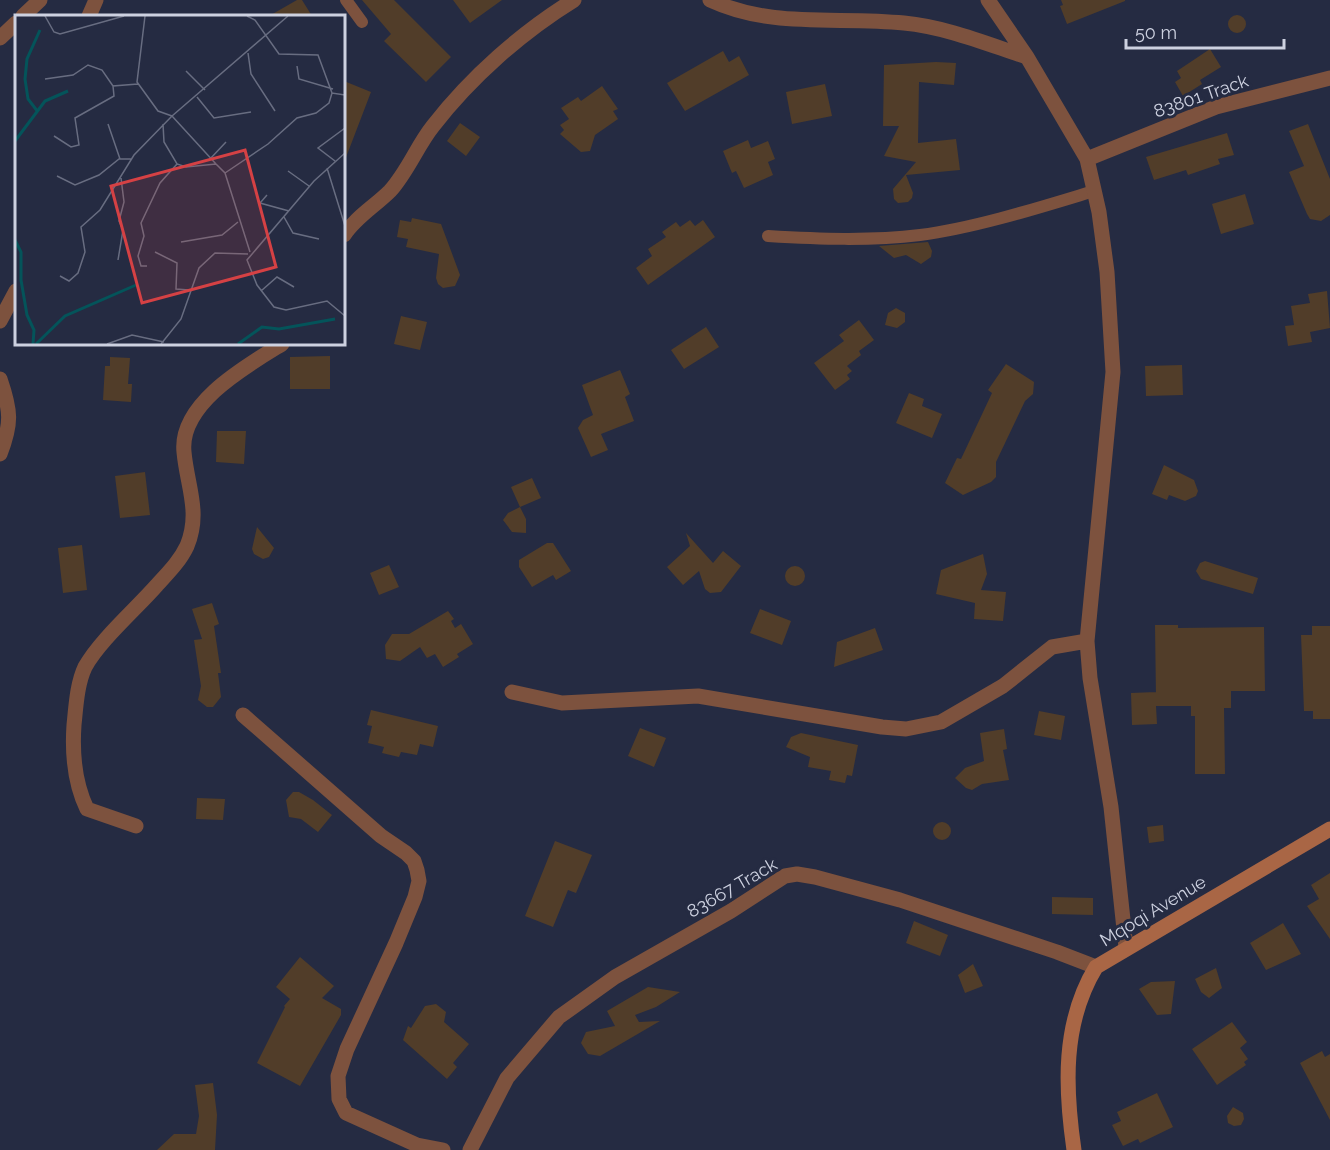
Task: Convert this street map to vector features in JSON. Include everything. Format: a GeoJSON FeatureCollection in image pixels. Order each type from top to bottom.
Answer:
{"type":"FeatureCollection","features":[{"type":"Feature","properties":{"kind":"street"},"geometry":{"type":"LineString","coordinates":[[24,15],[40,0]]}},
{"type":"Feature","properties":{"kind":"street"},"geometry":{"type":"LineString","coordinates":[[89,15],[96,0]]}},
{"type":"Feature","properties":{"kind":"street"},"geometry":{"type":"LineString","coordinates":[[345,234],[368,208],[389,191],[406,170],[433,126],[467,88],[499,57],[574,0]]}},
{"type":"Feature","properties":{"kind":"street"},"geometry":{"type":"LineString","coordinates":[[710,0],[726,8],[773,19],[924,25],[1027,57]]}},
{"type":"Feature","properties":{"kind":"street"},"geometry":{"type":"LineString","coordinates":[[988,0],[1027,57],[1087,159],[1107,272],[1113,372],[1087,640],[1090,678],[1111,807],[1126,948]]}},
{"type":"Feature","properties":{"kind":"street"},"geometry":{"type":"LineString","coordinates":[[0,38],[15,23]]}},
{"type":"Feature","properties":{"kind":"street","name":"83801 Track"},"geometry":{"type":"LineString","coordinates":[[1087,159],[1216,107],[1330,78]]}},
{"type":"Feature","properties":{"kind":"street"},"geometry":{"type":"LineString","coordinates":[[0,321],[15,293]]}},
{"type":"Feature","properties":{"kind":"street"},"geometry":{"type":"LineString","coordinates":[[136,826],[87,809],[79,793],[73,740],[80,683],[85,668],[99,647],[176,565],[187,547],[194,524],[194,505],[184,452],[185,431],[191,415],[224,384],[281,345]]}},
{"type":"Feature","properties":{"kind":"street"},"geometry":{"type":"LineString","coordinates":[[0,379],[11,415],[0,454]]}},
{"type":"Feature","properties":{"kind":"street"},"geometry":{"type":"LineString","coordinates":[[512,692],[562,702],[698,696],[906,729],[941,722],[1003,686],[1052,648],[1087,640]]}},
{"type":"Feature","properties":{"kind":"street"},"geometry":{"type":"LineString","coordinates":[[243,716],[381,836],[414,861],[419,881],[415,897],[396,944],[347,1049],[338,1076],[338,1088],[346,1113],[417,1146],[443,1150]]}},
{"type":"Feature","properties":{"kind":"street","name":"Mqoqi Avenue"},"geometry":{"type":"LineString","coordinates":[[1074,1150],[1069,1114],[1069,1047],[1079,1000],[1096,967],[1330,829]]}},
{"type":"Feature","properties":{"kind":"street","name":"83667 Track"},"geometry":{"type":"LineString","coordinates":[[470,1150],[507,1078],[559,1017],[615,977],[731,911],[785,876],[797,874],[815,877],[900,900],[1096,967]]}},
{"type":"Feature","properties":{"kind":"lane"},"geometry":{"type":"LineString","coordinates":[[346,0],[362,22]]}},
{"type":"Feature","properties":{"kind":"lane"},"geometry":{"type":"LineString","coordinates":[[768,236],[869,238],[923,234],[1040,207],[1094,191]]}},
{"type":"Feature","properties":{"kind":"building"},"geometry":{"type":"Polygon","coordinates":[[[297,0],[302,0],[311,15],[271,15],[297,0]]]}},
{"type":"Feature","properties":{"kind":"building"},"geometry":{"type":"Polygon","coordinates":[[[362,0],[394,0],[451,57],[426,82],[384,41],[391,34],[362,0]]]}},
{"type":"Feature","properties":{"kind":"building"},"geometry":{"type":"Polygon","coordinates":[[[453,0],[502,0],[470,23],[453,0]]]}},
{"type":"Feature","properties":{"kind":"building"},"geometry":{"type":"Polygon","coordinates":[[[1061,0],[1125,1],[1067,24],[1060,6],[1063,5],[1061,0]]]}},
{"type":"Feature","properties":{"kind":"building"},"geometry":{"type":"Polygon","coordinates":[[[1237,15],[1243,18],[1246,24],[1243,30],[1237,33],[1231,30],[1228,24],[1231,18],[1237,15]]]}},
{"type":"Feature","properties":{"kind":"building"},"geometry":{"type":"Polygon","coordinates":[[[1210,49],[1221,67],[1200,80],[1202,84],[1183,96],[1175,82],[1181,78],[1177,71],[1210,49]]]}},
{"type":"Feature","properties":{"kind":"building"},"geometry":{"type":"Polygon","coordinates":[[[723,51],[729,62],[739,56],[749,75],[685,111],[667,83],[723,51]]]}},
{"type":"Feature","properties":{"kind":"building"},"geometry":{"type":"Polygon","coordinates":[[[956,63],[954,85],[919,82],[918,143],[956,139],[960,170],[906,175],[913,193],[912,198],[908,202],[898,203],[894,199],[893,189],[916,162],[884,156],[899,126],[883,126],[884,65],[956,63]]]}},
{"type":"Feature","properties":{"kind":"building"},"geometry":{"type":"Polygon","coordinates":[[[345,81],[371,92],[345,160],[345,81]]]}},
{"type":"Feature","properties":{"kind":"building"},"geometry":{"type":"Polygon","coordinates":[[[825,84],[832,116],[792,124],[786,92],[825,84]]]}},
{"type":"Feature","properties":{"kind":"building"},"geometry":{"type":"Polygon","coordinates":[[[602,86],[618,109],[613,111],[618,119],[595,135],[590,151],[581,152],[560,134],[564,130],[560,125],[569,119],[561,108],[578,97],[581,101],[602,86]]]}},
{"type":"Feature","properties":{"kind":"building"},"geometry":{"type":"Polygon","coordinates":[[[460,123],[480,137],[466,156],[447,141],[460,123]]]}},
{"type":"Feature","properties":{"kind":"building"},"geometry":{"type":"Polygon","coordinates":[[[1308,124],[1330,179],[1330,215],[1321,221],[1310,219],[1289,172],[1304,166],[1289,131],[1308,124]]]}},
{"type":"Feature","properties":{"kind":"building"},"geometry":{"type":"Polygon","coordinates":[[[1227,133],[1234,155],[1218,159],[1220,164],[1188,175],[1186,170],[1154,180],[1146,157],[1227,133]]]}},
{"type":"Feature","properties":{"kind":"building"},"geometry":{"type":"Polygon","coordinates":[[[748,140],[751,148],[768,141],[775,159],[768,162],[773,175],[744,188],[736,171],[732,173],[723,151],[748,140]]]}},
{"type":"Feature","properties":{"kind":"building"},"geometry":{"type":"Polygon","coordinates":[[[1245,194],[1254,224],[1221,234],[1212,204],[1245,194]]]}},
{"type":"Feature","properties":{"kind":"building"},"geometry":{"type":"Polygon","coordinates":[[[412,218],[441,224],[460,275],[455,286],[443,288],[438,284],[436,278],[439,254],[406,247],[408,239],[397,237],[400,220],[411,222],[412,218]]]}},
{"type":"Feature","properties":{"kind":"building"},"geometry":{"type":"Polygon","coordinates":[[[690,220],[695,226],[703,220],[715,237],[648,285],[636,268],[652,256],[648,249],[666,237],[662,232],[676,222],[680,227],[690,220]]]}},
{"type":"Feature","properties":{"kind":"building"},"geometry":{"type":"Polygon","coordinates":[[[928,242],[932,251],[931,257],[921,264],[906,255],[894,258],[879,246],[928,242]]]}},
{"type":"Feature","properties":{"kind":"building"},"geometry":{"type":"Polygon","coordinates":[[[1327,291],[1330,328],[1310,332],[1312,342],[1288,346],[1285,326],[1294,325],[1291,306],[1310,303],[1308,294],[1327,291]]]}},
{"type":"Feature","properties":{"kind":"building"},"geometry":{"type":"Polygon","coordinates":[[[896,308],[905,313],[905,322],[897,328],[885,325],[888,313],[896,308]]]}},
{"type":"Feature","properties":{"kind":"building"},"geometry":{"type":"Polygon","coordinates":[[[401,316],[427,322],[420,350],[394,344],[401,316]]]}},
{"type":"Feature","properties":{"kind":"building"},"geometry":{"type":"Polygon","coordinates":[[[859,320],[874,340],[859,351],[861,355],[847,366],[852,371],[847,375],[850,379],[835,390],[814,363],[844,341],[839,335],[859,320]]]}},
{"type":"Feature","properties":{"kind":"building"},"geometry":{"type":"Polygon","coordinates":[[[706,327],[719,347],[684,369],[671,350],[706,327]]]}},
{"type":"Feature","properties":{"kind":"building"},"geometry":{"type":"Polygon","coordinates":[[[330,356],[330,389],[290,389],[290,357],[330,356]]]}},
{"type":"Feature","properties":{"kind":"building"},"geometry":{"type":"Polygon","coordinates":[[[110,357],[130,358],[128,384],[132,384],[131,402],[103,400],[105,366],[110,366],[110,357]]]}},
{"type":"Feature","properties":{"kind":"building"},"geometry":{"type":"Polygon","coordinates":[[[1006,364],[1034,382],[1033,394],[1025,401],[996,462],[996,477],[991,482],[963,495],[945,483],[957,458],[961,459],[992,393],[988,390],[1006,364]]]}},
{"type":"Feature","properties":{"kind":"building"},"geometry":{"type":"Polygon","coordinates":[[[1182,365],[1183,395],[1146,396],[1145,366],[1182,365]]]}},
{"type":"Feature","properties":{"kind":"building"},"geometry":{"type":"Polygon","coordinates":[[[620,370],[630,394],[625,397],[634,421],[601,434],[608,450],[591,457],[578,428],[583,420],[593,415],[582,385],[620,370]]]}},
{"type":"Feature","properties":{"kind":"building"},"geometry":{"type":"Polygon","coordinates":[[[909,393],[924,399],[922,406],[942,414],[932,438],[896,423],[909,393]]]}},
{"type":"Feature","properties":{"kind":"building"},"geometry":{"type":"Polygon","coordinates":[[[217,431],[246,431],[244,464],[216,462],[217,431]]]}},
{"type":"Feature","properties":{"kind":"building"},"geometry":{"type":"Polygon","coordinates":[[[1164,465],[1194,480],[1198,491],[1196,496],[1185,501],[1169,495],[1167,500],[1152,494],[1164,465]]]}},
{"type":"Feature","properties":{"kind":"building"},"geometry":{"type":"Polygon","coordinates":[[[145,472],[150,515],[120,518],[115,476],[145,472]]]}},
{"type":"Feature","properties":{"kind":"building"},"geometry":{"type":"Polygon","coordinates":[[[532,478],[541,498],[520,507],[511,487],[532,478]]]}},
{"type":"Feature","properties":{"kind":"building"},"geometry":{"type":"Polygon","coordinates":[[[520,507],[526,519],[526,533],[512,532],[503,520],[508,513],[520,507]]]}},
{"type":"Feature","properties":{"kind":"building"},"geometry":{"type":"Polygon","coordinates":[[[257,527],[274,548],[269,557],[263,559],[254,554],[252,549],[257,527]]]}},
{"type":"Feature","properties":{"kind":"building"},"geometry":{"type":"Polygon","coordinates":[[[686,533],[713,563],[723,551],[741,566],[721,592],[710,593],[705,589],[699,571],[683,585],[667,567],[690,546],[686,533]]]}},
{"type":"Feature","properties":{"kind":"building"},"geometry":{"type":"Polygon","coordinates":[[[547,543],[553,543],[571,571],[556,580],[553,575],[532,587],[519,567],[519,560],[547,543]]]}},
{"type":"Feature","properties":{"kind":"building"},"geometry":{"type":"Polygon","coordinates":[[[82,545],[87,590],[63,593],[58,548],[82,545]]]}},
{"type":"Feature","properties":{"kind":"building"},"geometry":{"type":"Polygon","coordinates":[[[983,554],[987,574],[981,590],[1006,592],[1003,621],[974,619],[975,603],[936,594],[941,570],[983,554]]]}},
{"type":"Feature","properties":{"kind":"building"},"geometry":{"type":"Polygon","coordinates":[[[1205,561],[1258,578],[1253,594],[1201,579],[1196,571],[1200,563],[1205,561]]]}},
{"type":"Feature","properties":{"kind":"building"},"geometry":{"type":"Polygon","coordinates":[[[389,565],[399,587],[379,595],[370,573],[389,565]]]}},
{"type":"Feature","properties":{"kind":"building"},"geometry":{"type":"Polygon","coordinates":[[[795,566],[802,569],[805,576],[802,583],[795,586],[788,583],[785,576],[788,569],[795,566]]]}},
{"type":"Feature","properties":{"kind":"building"},"geometry":{"type":"Polygon","coordinates":[[[212,603],[219,624],[214,626],[221,673],[218,673],[221,697],[213,707],[207,707],[198,700],[201,686],[194,640],[202,639],[192,609],[212,603]]]}},
{"type":"Feature","properties":{"kind":"building"},"geometry":{"type":"Polygon","coordinates":[[[760,609],[791,621],[782,645],[750,633],[760,609]]]}},
{"type":"Feature","properties":{"kind":"building"},"geometry":{"type":"Polygon","coordinates":[[[448,611],[454,619],[451,621],[455,628],[461,624],[473,644],[457,654],[459,657],[443,667],[435,654],[427,658],[420,647],[400,661],[386,659],[385,645],[392,634],[409,634],[448,611]]]}},
{"type":"Feature","properties":{"kind":"building"},"geometry":{"type":"Polygon","coordinates":[[[1155,625],[1178,625],[1178,628],[1264,627],[1265,691],[1231,691],[1231,708],[1224,708],[1225,774],[1195,774],[1195,716],[1191,716],[1191,706],[1156,706],[1157,724],[1132,725],[1131,693],[1156,692],[1155,625]]]}},
{"type":"Feature","properties":{"kind":"building"},"geometry":{"type":"Polygon","coordinates":[[[1312,626],[1330,626],[1330,719],[1313,719],[1313,711],[1304,711],[1301,635],[1312,635],[1312,626]]]}},
{"type":"Feature","properties":{"kind":"building"},"geometry":{"type":"Polygon","coordinates":[[[875,628],[883,650],[834,667],[837,642],[875,628]]]}},
{"type":"Feature","properties":{"kind":"building"},"geometry":{"type":"Polygon","coordinates":[[[371,710],[438,726],[433,747],[420,744],[417,755],[401,752],[399,757],[382,753],[384,747],[368,743],[372,726],[367,725],[371,710]]]}},
{"type":"Feature","properties":{"kind":"building"},"geometry":{"type":"Polygon","coordinates":[[[1039,711],[1065,716],[1061,740],[1034,735],[1039,711]]]}},
{"type":"Feature","properties":{"kind":"building"},"geometry":{"type":"Polygon","coordinates":[[[640,728],[666,738],[654,767],[628,756],[640,728]]]}},
{"type":"Feature","properties":{"kind":"building"},"geometry":{"type":"Polygon","coordinates":[[[1004,729],[1007,749],[1003,750],[1009,780],[982,784],[972,790],[966,788],[955,778],[965,768],[984,761],[980,733],[1004,729]]]}},
{"type":"Feature","properties":{"kind":"building"},"geometry":{"type":"Polygon","coordinates":[[[801,733],[858,745],[852,776],[847,775],[845,783],[829,780],[831,771],[808,767],[810,757],[786,747],[791,737],[801,733]]]}},
{"type":"Feature","properties":{"kind":"building"},"geometry":{"type":"Polygon","coordinates":[[[293,792],[299,792],[313,800],[332,815],[318,832],[301,819],[289,817],[286,800],[293,792]]]}},
{"type":"Feature","properties":{"kind":"building"},"geometry":{"type":"Polygon","coordinates":[[[197,798],[225,799],[223,820],[196,819],[197,798]]]}},
{"type":"Feature","properties":{"kind":"building"},"geometry":{"type":"Polygon","coordinates":[[[942,822],[950,827],[951,831],[946,839],[942,840],[934,835],[933,831],[938,823],[942,822]]]}},
{"type":"Feature","properties":{"kind":"building"},"geometry":{"type":"Polygon","coordinates":[[[1163,825],[1164,841],[1149,843],[1147,827],[1163,825]]]}},
{"type":"Feature","properties":{"kind":"building"},"geometry":{"type":"Polygon","coordinates":[[[555,841],[592,855],[576,893],[568,890],[553,927],[525,916],[555,841]]]}},
{"type":"Feature","properties":{"kind":"building"},"geometry":{"type":"Polygon","coordinates":[[[1330,873],[1330,939],[1307,906],[1319,899],[1311,885],[1330,873]]]}},
{"type":"Feature","properties":{"kind":"building"},"geometry":{"type":"Polygon","coordinates":[[[1052,897],[1093,898],[1093,915],[1052,914],[1052,897]]]}},
{"type":"Feature","properties":{"kind":"building"},"geometry":{"type":"Polygon","coordinates":[[[914,921],[948,935],[940,956],[906,943],[914,921]]]}},
{"type":"Feature","properties":{"kind":"building"},"geometry":{"type":"Polygon","coordinates":[[[1283,923],[1301,954],[1266,970],[1250,943],[1283,923]]]}},
{"type":"Feature","properties":{"kind":"building"},"geometry":{"type":"Polygon","coordinates":[[[300,957],[334,986],[322,998],[341,1009],[341,1015],[300,1086],[257,1063],[284,1006],[290,999],[276,987],[300,957]]]}},
{"type":"Feature","properties":{"kind":"building"},"geometry":{"type":"Polygon","coordinates":[[[973,964],[983,986],[965,993],[958,975],[973,964]]]}},
{"type":"Feature","properties":{"kind":"building"},"geometry":{"type":"Polygon","coordinates":[[[1216,968],[1222,988],[1209,998],[1201,992],[1195,979],[1216,968]]]}},
{"type":"Feature","properties":{"kind":"building"},"geometry":{"type":"Polygon","coordinates":[[[1175,981],[1171,1014],[1157,1015],[1139,989],[1151,982],[1175,981]]]}},
{"type":"Feature","properties":{"kind":"building"},"geometry":{"type":"Polygon","coordinates":[[[648,987],[680,992],[656,1007],[635,1015],[639,1022],[660,1021],[600,1056],[588,1054],[581,1043],[586,1032],[615,1026],[607,1011],[648,987]]]}},
{"type":"Feature","properties":{"kind":"building"},"geometry":{"type":"Polygon","coordinates":[[[436,1004],[446,1012],[444,1022],[469,1044],[453,1063],[457,1067],[447,1079],[403,1040],[408,1026],[411,1028],[425,1006],[436,1004]]]}},
{"type":"Feature","properties":{"kind":"building"},"geometry":{"type":"Polygon","coordinates":[[[1232,1022],[1247,1042],[1240,1048],[1248,1059],[1244,1062],[1246,1065],[1217,1085],[1192,1049],[1232,1022]]]}},
{"type":"Feature","properties":{"kind":"building"},"geometry":{"type":"Polygon","coordinates":[[[1322,1051],[1325,1057],[1330,1054],[1330,1120],[1300,1063],[1322,1051]]]}},
{"type":"Feature","properties":{"kind":"building"},"geometry":{"type":"Polygon","coordinates":[[[213,1083],[217,1115],[215,1150],[157,1150],[174,1134],[196,1134],[199,1116],[195,1085],[213,1083]]]}},
{"type":"Feature","properties":{"kind":"building"},"geometry":{"type":"Polygon","coordinates":[[[1157,1093],[1173,1127],[1140,1143],[1138,1139],[1123,1146],[1112,1125],[1121,1121],[1117,1112],[1157,1093]]]}},
{"type":"Feature","properties":{"kind":"building"},"geometry":{"type":"Polygon","coordinates":[[[1233,1107],[1243,1113],[1244,1119],[1241,1125],[1234,1126],[1228,1123],[1227,1116],[1233,1107]]]}}]}
